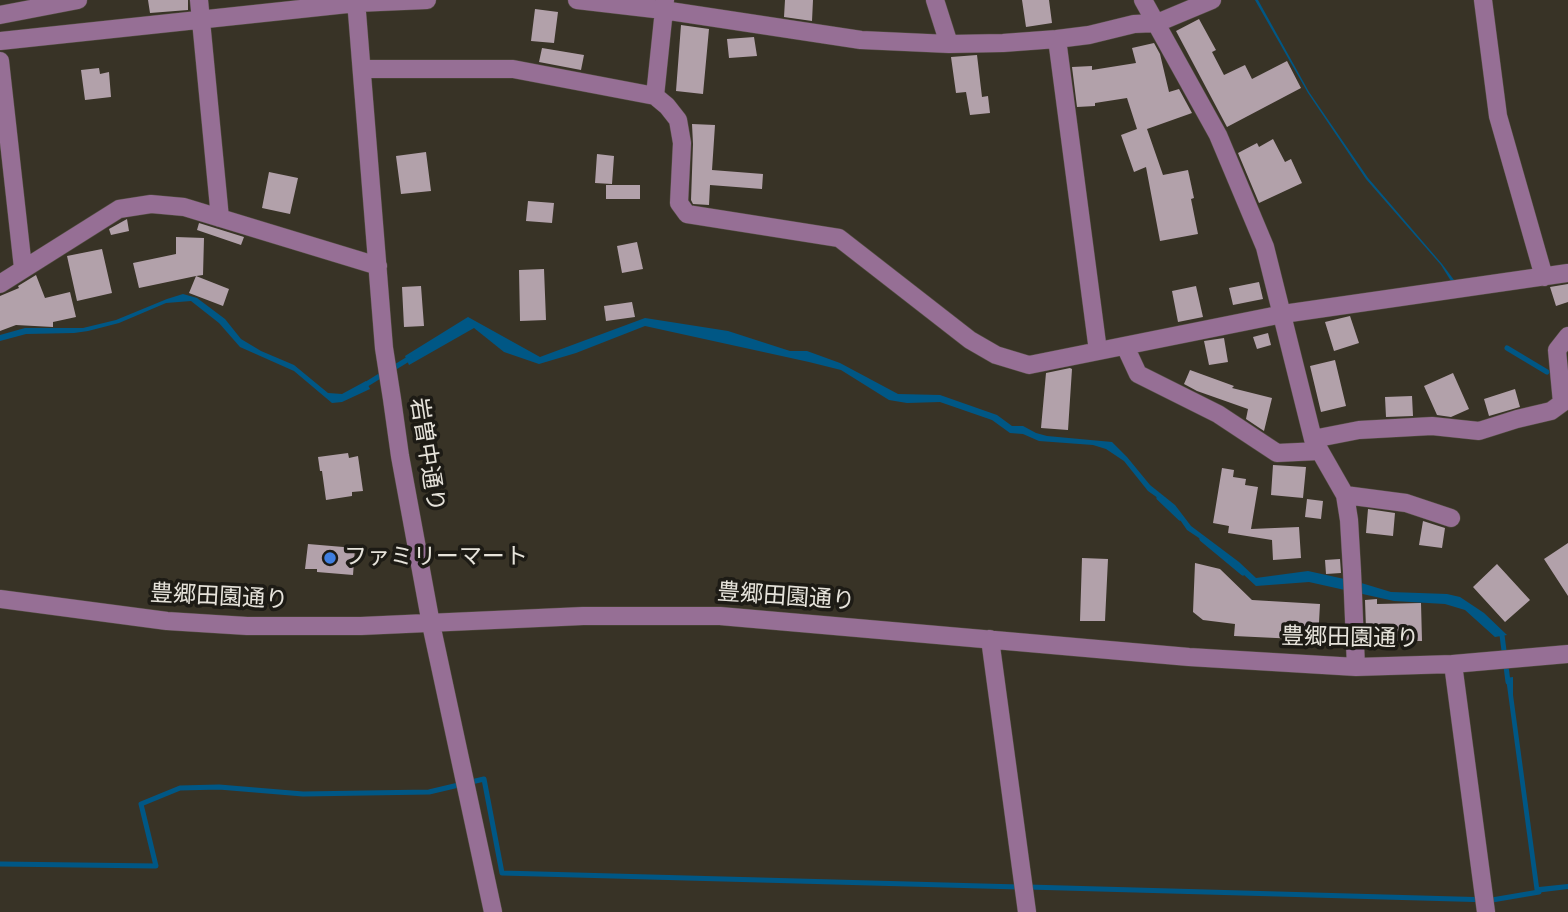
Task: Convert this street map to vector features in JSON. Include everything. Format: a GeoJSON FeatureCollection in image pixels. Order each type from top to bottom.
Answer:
{"type":"FeatureCollection","features":[{"type":"Feature","properties":{"kind":"street"},"geometry":{"type":"LineString","coordinates":[[0,15],[78,0]]}},
{"type":"Feature","properties":{"kind":"street"},"geometry":{"type":"LineString","coordinates":[[199,0],[220,218]]}},
{"type":"Feature","properties":{"kind":"street"},"geometry":{"type":"LineString","coordinates":[[0,41],[356,2],[427,0]]}},
{"type":"Feature","properties":{"kind":"street"},"geometry":{"type":"LineString","coordinates":[[577,0],[664,5],[861,40],[949,44],[1003,43],[1089,35],[1134,23],[1157,23],[1212,0]]}},
{"type":"Feature","properties":{"kind":"street"},"geometry":{"type":"LineString","coordinates":[[935,0],[949,44]]}},
{"type":"Feature","properties":{"kind":"street"},"geometry":{"type":"LineString","coordinates":[[1143,0],[1218,135],[1265,247],[1316,445],[1345,495],[1349,520],[1356,667]]}},
{"type":"Feature","properties":{"kind":"street"},"geometry":{"type":"LineString","coordinates":[[1483,0],[1498,116],[1545,276]]}},
{"type":"Feature","properties":{"kind":"street","name":"岩曽中通り"},"geometry":{"type":"LineString","coordinates":[[356,2],[384,348],[431,624],[493,912]]}},
{"type":"Feature","properties":{"kind":"street"},"geometry":{"type":"LineString","coordinates":[[655,96],[664,5]]}},
{"type":"Feature","properties":{"kind":"street"},"geometry":{"type":"LineString","coordinates":[[1057,39],[1098,351]]}},
{"type":"Feature","properties":{"kind":"street"},"geometry":{"type":"LineString","coordinates":[[0,61],[23,268]]}},
{"type":"Feature","properties":{"kind":"street"},"geometry":{"type":"LineString","coordinates":[[362,69],[513,69],[655,96],[677,120],[682,143],[679,203],[687,214],[839,238],[970,340],[996,355],[1029,365],[1283,314],[1568,273]]}},
{"type":"Feature","properties":{"kind":"street"},"geometry":{"type":"LineString","coordinates":[[0,284],[119,209],[150,204],[184,207],[378,266]]}},
{"type":"Feature","properties":{"kind":"street"},"geometry":{"type":"LineString","coordinates":[[1125,346],[1139,374],[1218,414],[1277,453],[1316,445],[1359,430],[1432,426],[1479,431],[1551,411],[1562,402],[1557,350],[1568,336]]}},
{"type":"Feature","properties":{"kind":"street"},"geometry":{"type":"LineString","coordinates":[[1345,495],[1406,503],[1451,518]]}},
{"type":"Feature","properties":{"kind":"street","name":"豊郷田園通り"},"geometry":{"type":"LineString","coordinates":[[0,599],[167,621],[247,626],[338,627],[583,617],[720,616],[1189,657],[1356,667],[1453,664],[1568,654]]}},
{"type":"Feature","properties":{"kind":"street"},"geometry":{"type":"LineString","coordinates":[[990,639],[1027,912]]}},
{"type":"Feature","properties":{"kind":"street"},"geometry":{"type":"LineString","coordinates":[[1453,664],[1486,912]]}},
{"type":"Feature","properties":{"kind":"water"},"geometry":{"type":"Polygon","coordinates":[[[1255,0],[1258,0],[1309,92],[1368,178],[1454,280],[1451,281],[1441,265],[1366,179],[1308,93],[1255,0]]]}},
{"type":"Feature","properties":{"kind":"water"},"geometry":{"type":"Polygon","coordinates":[[[183,294],[197,298],[225,319],[241,339],[294,365],[328,393],[342,394],[366,381],[370,389],[342,402],[332,403],[294,371],[240,347],[219,323],[191,301],[166,303],[119,323],[88,331],[26,334],[0,341],[0,335],[25,328],[83,328],[116,320],[183,294]]]}},
{"type":"Feature","properties":{"kind":"water"},"geometry":{"type":"Polygon","coordinates":[[[468,317],[540,357],[645,318],[728,331],[790,351],[807,351],[840,363],[898,394],[940,395],[997,415],[1012,426],[1023,426],[1047,436],[1112,442],[1150,485],[1175,505],[1191,526],[1256,578],[1308,571],[1391,592],[1447,594],[1460,597],[1484,613],[1507,635],[1495,637],[1465,610],[1445,604],[1394,601],[1309,582],[1256,586],[1217,550],[1187,530],[1172,508],[1148,491],[1124,461],[1106,449],[1093,445],[1039,441],[1023,434],[1010,433],[992,420],[940,402],[907,403],[889,400],[841,370],[809,362],[645,326],[576,353],[539,364],[504,352],[474,328],[409,365],[405,356],[468,317]]]}},
{"type":"Feature","properties":{"kind":"water"},"geometry":{"type":"Polygon","coordinates":[[[1513,677],[1513,695],[1539,887],[1568,884],[1568,889],[1535,893],[1506,678],[1513,677]]]}},
{"type":"Feature","properties":{"kind":"building"},"geometry":{"type":"Polygon","coordinates":[[[148,0],[188,0],[188,10],[150,13],[148,0]]]}},
{"type":"Feature","properties":{"kind":"building"},"geometry":{"type":"Polygon","coordinates":[[[785,0],[813,0],[812,21],[784,17],[785,0]]]}},
{"type":"Feature","properties":{"kind":"building"},"geometry":{"type":"Polygon","coordinates":[[[1022,0],[1049,0],[1052,23],[1026,27],[1022,0]]]}},
{"type":"Feature","properties":{"kind":"building"},"geometry":{"type":"Polygon","coordinates":[[[535,9],[558,12],[554,43],[531,41],[535,9]]]}},
{"type":"Feature","properties":{"kind":"building"},"geometry":{"type":"Polygon","coordinates":[[[1199,19],[1216,50],[1212,52],[1224,75],[1245,65],[1252,79],[1287,61],[1301,88],[1227,127],[1176,31],[1199,19]]]}},
{"type":"Feature","properties":{"kind":"building"},"geometry":{"type":"Polygon","coordinates":[[[681,25],[709,29],[703,94],[676,91],[681,25]]]}},
{"type":"Feature","properties":{"kind":"building"},"geometry":{"type":"Polygon","coordinates":[[[754,37],[757,56],[729,58],[727,39],[754,37]]]}},
{"type":"Feature","properties":{"kind":"building"},"geometry":{"type":"Polygon","coordinates":[[[1154,43],[1160,54],[1169,92],[1179,89],[1192,113],[1147,129],[1163,175],[1188,170],[1198,234],[1160,241],[1146,167],[1134,172],[1121,135],[1137,129],[1127,98],[1095,103],[1095,106],[1077,107],[1072,67],[1092,66],[1092,70],[1136,63],[1132,48],[1154,43]]]}},
{"type":"Feature","properties":{"kind":"building"},"geometry":{"type":"Polygon","coordinates":[[[542,48],[584,55],[581,70],[539,62],[542,48]]]}},
{"type":"Feature","properties":{"kind":"building"},"geometry":{"type":"Polygon","coordinates":[[[977,55],[982,97],[988,96],[990,113],[970,115],[966,92],[956,93],[951,57],[977,55]]]}},
{"type":"Feature","properties":{"kind":"building"},"geometry":{"type":"Polygon","coordinates":[[[99,68],[100,74],[109,72],[111,97],[85,100],[81,70],[99,68]]]}},
{"type":"Feature","properties":{"kind":"building"},"geometry":{"type":"Polygon","coordinates":[[[692,124],[715,125],[712,170],[763,174],[762,189],[710,185],[709,205],[693,204],[692,124]]]}},
{"type":"Feature","properties":{"kind":"building"},"geometry":{"type":"Polygon","coordinates":[[[1273,139],[1285,162],[1291,159],[1302,183],[1259,203],[1238,153],[1257,143],[1259,147],[1273,139]]]}},
{"type":"Feature","properties":{"kind":"building"},"geometry":{"type":"Polygon","coordinates":[[[426,152],[431,191],[401,194],[396,156],[426,152]]]}},
{"type":"Feature","properties":{"kind":"building"},"geometry":{"type":"Polygon","coordinates":[[[597,154],[614,156],[612,184],[595,183],[597,154]]]}},
{"type":"Feature","properties":{"kind":"building"},"geometry":{"type":"Polygon","coordinates":[[[269,172],[298,178],[290,214],[262,208],[269,172]]]}},
{"type":"Feature","properties":{"kind":"building"},"geometry":{"type":"Polygon","coordinates":[[[606,185],[640,185],[640,199],[606,199],[606,185]]]}},
{"type":"Feature","properties":{"kind":"building"},"geometry":{"type":"Polygon","coordinates":[[[528,201],[554,203],[552,223],[526,221],[528,201]]]}},
{"type":"Feature","properties":{"kind":"building"},"geometry":{"type":"Polygon","coordinates":[[[127,219],[129,231],[111,235],[109,229],[127,219]]]}},
{"type":"Feature","properties":{"kind":"building"},"geometry":{"type":"Polygon","coordinates":[[[199,223],[244,237],[241,245],[197,230],[199,223]]]}},
{"type":"Feature","properties":{"kind":"building"},"geometry":{"type":"Polygon","coordinates":[[[176,237],[204,238],[203,275],[139,288],[133,263],[176,254],[176,237]]]}},
{"type":"Feature","properties":{"kind":"building"},"geometry":{"type":"Polygon","coordinates":[[[637,242],[643,269],[622,273],[617,246],[637,242]]]}},
{"type":"Feature","properties":{"kind":"building"},"geometry":{"type":"Polygon","coordinates":[[[102,249],[112,293],[77,301],[67,256],[102,249]]]}},
{"type":"Feature","properties":{"kind":"building"},"geometry":{"type":"Polygon","coordinates":[[[544,269],[546,320],[520,321],[519,270],[544,269]]]}},
{"type":"Feature","properties":{"kind":"building"},"geometry":{"type":"Polygon","coordinates":[[[36,275],[45,298],[70,292],[76,317],[53,322],[53,327],[16,325],[0,331],[0,296],[19,288],[18,286],[36,275]]]}},
{"type":"Feature","properties":{"kind":"building"},"geometry":{"type":"Polygon","coordinates":[[[196,276],[229,289],[223,306],[189,293],[196,276]]]}},
{"type":"Feature","properties":{"kind":"building"},"geometry":{"type":"Polygon","coordinates":[[[1259,282],[1263,299],[1233,305],[1229,288],[1259,282]]]}},
{"type":"Feature","properties":{"kind":"building"},"geometry":{"type":"Polygon","coordinates":[[[1568,284],[1568,302],[1556,306],[1550,287],[1568,284]]]}},
{"type":"Feature","properties":{"kind":"building"},"geometry":{"type":"Polygon","coordinates":[[[421,286],[424,326],[404,327],[402,287],[421,286]]]}},
{"type":"Feature","properties":{"kind":"building"},"geometry":{"type":"Polygon","coordinates":[[[1196,286],[1203,317],[1178,322],[1172,291],[1196,286]]]}},
{"type":"Feature","properties":{"kind":"building"},"geometry":{"type":"Polygon","coordinates":[[[632,302],[635,317],[606,321],[604,306],[632,302]]]}},
{"type":"Feature","properties":{"kind":"building"},"geometry":{"type":"Polygon","coordinates":[[[1350,316],[1359,343],[1334,351],[1325,322],[1350,316]]]}},
{"type":"Feature","properties":{"kind":"building"},"geometry":{"type":"Polygon","coordinates":[[[1268,333],[1271,345],[1257,349],[1253,337],[1268,333]]]}},
{"type":"Feature","properties":{"kind":"building"},"geometry":{"type":"Polygon","coordinates":[[[1224,338],[1228,362],[1209,365],[1204,341],[1224,338]]]}},
{"type":"Feature","properties":{"kind":"building"},"geometry":{"type":"Polygon","coordinates":[[[1335,360],[1346,406],[1321,412],[1310,366],[1335,360]]]}},
{"type":"Feature","properties":{"kind":"building"},"geometry":{"type":"Polygon","coordinates":[[[1070,368],[1068,430],[1041,428],[1046,373],[1070,368]]]}},
{"type":"Feature","properties":{"kind":"building"},"geometry":{"type":"Polygon","coordinates":[[[1190,370],[1234,386],[1232,388],[1272,398],[1264,431],[1246,419],[1248,409],[1184,384],[1190,370]]]}},
{"type":"Feature","properties":{"kind":"building"},"geometry":{"type":"Polygon","coordinates":[[[1453,373],[1469,409],[1451,417],[1437,415],[1424,386],[1453,373]]]}},
{"type":"Feature","properties":{"kind":"building"},"geometry":{"type":"Polygon","coordinates":[[[1515,389],[1520,407],[1489,416],[1484,399],[1515,389]]]}},
{"type":"Feature","properties":{"kind":"building"},"geometry":{"type":"Polygon","coordinates":[[[1412,396],[1413,416],[1386,417],[1385,397],[1412,396]]]}},
{"type":"Feature","properties":{"kind":"building"},"geometry":{"type":"Polygon","coordinates":[[[348,453],[349,458],[358,456],[363,491],[352,492],[352,496],[326,500],[318,457],[348,453]]]}},
{"type":"Feature","properties":{"kind":"building"},"geometry":{"type":"Polygon","coordinates":[[[1273,465],[1306,467],[1303,498],[1271,495],[1273,465]]]}},
{"type":"Feature","properties":{"kind":"building"},"geometry":{"type":"Polygon","coordinates":[[[1222,468],[1234,470],[1233,477],[1246,479],[1245,485],[1258,487],[1251,529],[1299,527],[1301,558],[1273,560],[1272,540],[1228,533],[1229,526],[1213,523],[1222,468]]]}},
{"type":"Feature","properties":{"kind":"building"},"geometry":{"type":"Polygon","coordinates":[[[1307,499],[1323,501],[1321,519],[1305,517],[1307,499]]]}},
{"type":"Feature","properties":{"kind":"building"},"geometry":{"type":"Polygon","coordinates":[[[1368,509],[1395,513],[1393,536],[1366,533],[1368,509]]]}},
{"type":"Feature","properties":{"kind":"building"},"geometry":{"type":"Polygon","coordinates":[[[1423,521],[1445,528],[1442,548],[1419,545],[1423,521]]]}},
{"type":"Feature","properties":{"kind":"building"},"geometry":{"type":"Polygon","coordinates":[[[1568,543],[1568,596],[1544,559],[1568,543]]]}},
{"type":"Feature","properties":{"kind":"building","name":"ファミリーマート"},"geometry":{"type":"Polygon","coordinates":[[[308,544],[355,548],[353,575],[305,569],[308,544]]]}},
{"type":"Feature","properties":{"kind":"building"},"geometry":{"type":"Polygon","coordinates":[[[1082,558],[1108,559],[1105,621],[1080,621],[1082,558]]]}},
{"type":"Feature","properties":{"kind":"building"},"geometry":{"type":"Polygon","coordinates":[[[1340,559],[1341,573],[1326,574],[1325,560],[1340,559]]]}},
{"type":"Feature","properties":{"kind":"building"},"geometry":{"type":"Polygon","coordinates":[[[1195,563],[1220,569],[1252,600],[1320,604],[1318,640],[1234,636],[1235,624],[1203,620],[1193,612],[1195,563]]]}},
{"type":"Feature","properties":{"kind":"building"},"geometry":{"type":"Polygon","coordinates":[[[1497,564],[1530,600],[1505,622],[1473,587],[1497,564]]]}},
{"type":"Feature","properties":{"kind":"building"},"geometry":{"type":"Polygon","coordinates":[[[1377,599],[1377,604],[1421,603],[1422,641],[1392,641],[1392,628],[1366,629],[1365,600],[1377,599]]]}},
{"type":"Feature","properties":{"kind":"waterway"},"geometry":{"type":"LineString","coordinates":[[1507,348],[1547,372]]}},
{"type":"Feature","properties":{"kind":"waterway"},"geometry":{"type":"LineString","coordinates":[[392,369],[410,358]]}},
{"type":"Feature","properties":{"kind":"waterway"},"geometry":{"type":"LineString","coordinates":[[362,387],[383,374]]}},
{"type":"Feature","properties":{"kind":"waterway"},"geometry":{"type":"LineString","coordinates":[[1159,498],[1180,518]]}},
{"type":"Feature","properties":{"kind":"waterway"},"geometry":{"type":"LineString","coordinates":[[1202,539],[1243,573]]}},
{"type":"Feature","properties":{"kind":"waterway"},"geometry":{"type":"LineString","coordinates":[[1497,631],[1502,635],[1508,682]]}},
{"type":"Feature","properties":{"kind":"waterway"},"geometry":{"type":"LineString","coordinates":[[0,864],[156,866],[141,804],[180,788],[219,787],[303,794],[429,792],[484,779],[502,873],[1019,887]]}},
{"type":"Feature","properties":{"kind":"waterway"},"geometry":{"type":"LineString","coordinates":[[1028,887],[1492,900],[1539,892]]}},
{"type":"Feature","properties":{"kind":"place","name":"ファミリーマート"},"geometry":{"type":"Point","coordinates":[330,558]}}]}
